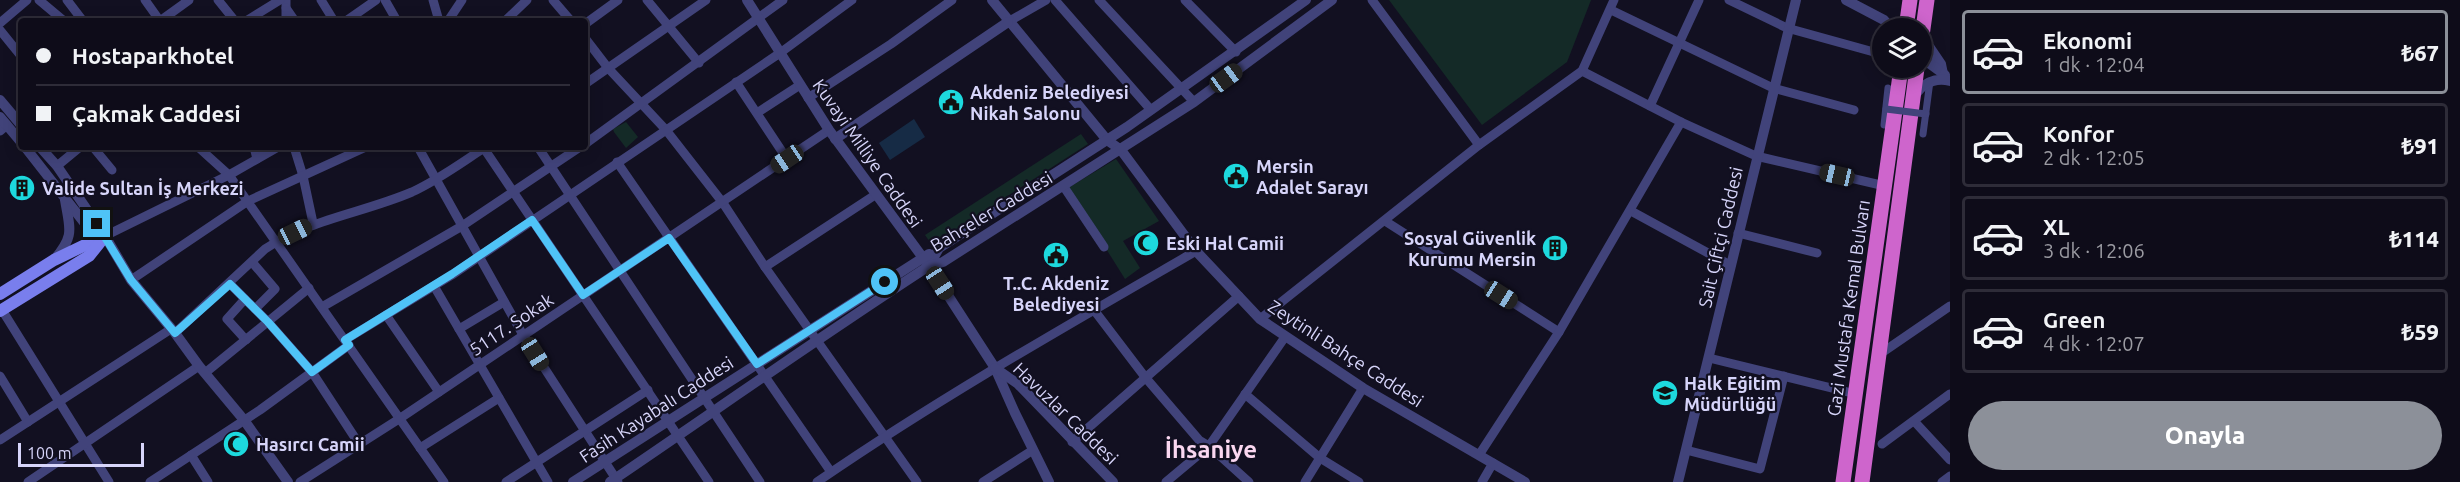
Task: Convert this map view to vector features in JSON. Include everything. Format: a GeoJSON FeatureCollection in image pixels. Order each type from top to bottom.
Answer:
{"type":"FeatureCollection","features":[{"type":"Feature","properties":{"kind":"highway"},"geometry":{"type":"LineString","coordinates":[[1909,18],[1910,0]]}},
{"type":"Feature","properties":{"kind":"highway"},"geometry":{"type":"LineString","coordinates":[[1924,18],[1927,0]]}},
{"type":"Feature","properties":{"kind":"highway","name":"Gazi Mustafa Kemal Bulvarı"},"geometry":{"type":"LineString","coordinates":[[1841,480],[1856,394],[1900,78]]}},
{"type":"Feature","properties":{"kind":"highway","name":"Gazi Mustafa Kemal Bulvarı"},"geometry":{"type":"LineString","coordinates":[[1862,482],[1915,78]]}},
{"type":"Feature","properties":{"kind":"main road"},"geometry":{"type":"LineString","coordinates":[[0,294],[54,260],[99,236]]}},
{"type":"Feature","properties":{"kind":"main road"},"geometry":{"type":"LineString","coordinates":[[1,311],[89,256],[99,236]]}},
{"type":"Feature","properties":{"kind":"street"},"geometry":{"type":"LineString","coordinates":[[0,23],[27,0]]}},
{"type":"Feature","properties":{"kind":"street"},"geometry":{"type":"LineString","coordinates":[[39,0],[60,18]]}},
{"type":"Feature","properties":{"kind":"street"},"geometry":{"type":"LineString","coordinates":[[67,0],[81,18]]}},
{"type":"Feature","properties":{"kind":"street"},"geometry":{"type":"LineString","coordinates":[[145,0],[158,18]]}},
{"type":"Feature","properties":{"kind":"street"},"geometry":{"type":"LineString","coordinates":[[164,18],[189,0]]}},
{"type":"Feature","properties":{"kind":"street"},"geometry":{"type":"LineString","coordinates":[[218,0],[233,18]]}},
{"type":"Feature","properties":{"kind":"street"},"geometry":{"type":"LineString","coordinates":[[321,0],[332,18]]}},
{"type":"Feature","properties":{"kind":"street"},"geometry":{"type":"LineString","coordinates":[[350,18],[376,0]]}},
{"type":"Feature","properties":{"kind":"street"},"geometry":{"type":"LineString","coordinates":[[385,0],[395,18]]}},
{"type":"Feature","properties":{"kind":"street"},"geometry":{"type":"LineString","coordinates":[[433,0],[439,18]]}},
{"type":"Feature","properties":{"kind":"street"},"geometry":{"type":"LineString","coordinates":[[451,18],[462,0]]}},
{"type":"Feature","properties":{"kind":"street"},"geometry":{"type":"LineString","coordinates":[[508,18],[527,0]]}},
{"type":"Feature","properties":{"kind":"street"},"geometry":{"type":"LineString","coordinates":[[553,0],[568,18]]}},
{"type":"Feature","properties":{"kind":"street"},"geometry":{"type":"LineString","coordinates":[[588,22],[618,0]]}},
{"type":"Feature","properties":{"kind":"street"},"geometry":{"type":"LineString","coordinates":[[647,0],[699,63]]}},
{"type":"Feature","properties":{"kind":"street"},"geometry":{"type":"LineString","coordinates":[[588,82],[706,0]]}},
{"type":"Feature","properties":{"kind":"street","name":"Kuvayi Milliye Caddesi"},"geometry":{"type":"LineString","coordinates":[[747,0],[832,135],[926,262],[995,368],[1049,482]]}},
{"type":"Feature","properties":{"kind":"street"},"geometry":{"type":"LineString","coordinates":[[588,142],[783,0]]}},
{"type":"Feature","properties":{"kind":"street"},"geometry":{"type":"LineString","coordinates":[[150,482],[312,372],[347,342],[386,315],[478,257],[780,53],[852,0]]}},
{"type":"Feature","properties":{"kind":"street"},"geometry":{"type":"LineString","coordinates":[[808,98],[891,44],[952,0]]}},
{"type":"Feature","properties":{"kind":"street","name":"Zeytinli Bahçe Caddesi"},"geometry":{"type":"LineString","coordinates":[[992,0],[1107,140],[1121,150],[1196,251],[1260,319],[1363,388],[1525,482]]}},
{"type":"Feature","properties":{"kind":"street"},"geometry":{"type":"LineString","coordinates":[[832,135],[1046,0]]}},
{"type":"Feature","properties":{"kind":"street"},"geometry":{"type":"LineString","coordinates":[[1055,0],[1151,110]]}},
{"type":"Feature","properties":{"kind":"street"},"geometry":{"type":"LineString","coordinates":[[1099,0],[1194,102]]}},
{"type":"Feature","properties":{"kind":"street"},"geometry":{"type":"LineString","coordinates":[[1185,0],[1236,52]]}},
{"type":"Feature","properties":{"kind":"street","name":"Bahçeler Caddesi"},"geometry":{"type":"LineString","coordinates":[[939,248],[1107,140],[1236,52],[1306,0]]}},
{"type":"Feature","properties":{"kind":"street","name":"Bahçeler Caddesi"},"geometry":{"type":"LineString","coordinates":[[926,262],[943,262],[1064,187],[1194,102],[1332,0]]}},
{"type":"Feature","properties":{"kind":"street"},"geometry":{"type":"LineString","coordinates":[[1372,0],[1479,145]]}},
{"type":"Feature","properties":{"kind":"street"},"geometry":{"type":"LineString","coordinates":[[1650,106],[1699,0]]}},
{"type":"Feature","properties":{"kind":"street"},"geometry":{"type":"LineString","coordinates":[[1729,0],[1787,28],[1872,52]]}},
{"type":"Feature","properties":{"kind":"street","name":"Sait Çiftçi Caddesi"},"geometry":{"type":"LineString","coordinates":[[1678,482],[1787,28],[1796,0]]}},
{"type":"Feature","properties":{"kind":"street"},"geometry":{"type":"LineString","coordinates":[[1846,0],[1876,18]]}},
{"type":"Feature","properties":{"kind":"street"},"geometry":{"type":"LineString","coordinates":[[252,18],[284,3]]}},
{"type":"Feature","properties":{"kind":"street"},"geometry":{"type":"LineString","coordinates":[[284,3],[286,18]]}},
{"type":"Feature","properties":{"kind":"street"},"geometry":{"type":"LineString","coordinates":[[284,3],[292,18]]}},
{"type":"Feature","properties":{"kind":"street"},"geometry":{"type":"LineString","coordinates":[[1260,319],[1479,145],[1582,70],[1613,5],[1679,44],[1773,88],[1854,110]]}},
{"type":"Feature","properties":{"kind":"street"},"geometry":{"type":"LineString","coordinates":[[0,30],[18,52]]}},
{"type":"Feature","properties":{"kind":"street"},"geometry":{"type":"LineString","coordinates":[[588,43],[608,68],[666,130],[723,202],[765,267],[917,482]]}},
{"type":"Feature","properties":{"kind":"street"},"geometry":{"type":"LineString","coordinates":[[1932,51],[1948,75]]}},
{"type":"Feature","properties":{"kind":"street"},"geometry":{"type":"LineString","coordinates":[[1932,65],[1948,75]]}},
{"type":"Feature","properties":{"kind":"street"},"geometry":{"type":"LineString","coordinates":[[1582,70],[1681,122],[1756,156],[1884,186]]}},
{"type":"Feature","properties":{"kind":"street"},"geometry":{"type":"LineString","coordinates":[[1912,100],[1920,88],[1930,81],[1943,79],[1948,75]]}},
{"type":"Feature","properties":{"kind":"street"},"geometry":{"type":"LineString","coordinates":[[1923,134],[1930,81]]}},
{"type":"Feature","properties":{"kind":"street"},"geometry":{"type":"LineString","coordinates":[[736,82],[787,159]]}},
{"type":"Feature","properties":{"kind":"street"},"geometry":{"type":"LineString","coordinates":[[757,113],[800,85]]}},
{"type":"Feature","properties":{"kind":"street"},"geometry":{"type":"LineString","coordinates":[[1884,125],[1888,88]]}},
{"type":"Feature","properties":{"kind":"street"},"geometry":{"type":"LineString","coordinates":[[0,100],[18,120]]}},
{"type":"Feature","properties":{"kind":"street"},"geometry":{"type":"LineString","coordinates":[[1886,109],[1926,114]]}},
{"type":"Feature","properties":{"kind":"street"},"geometry":{"type":"LineString","coordinates":[[1479,455],[1558,332],[1681,122]]}},
{"type":"Feature","properties":{"kind":"street"},"geometry":{"type":"LineString","coordinates":[[2,124],[18,139]]}},
{"type":"Feature","properties":{"kind":"street","name":"5117. Sokak"},"geometry":{"type":"LineString","coordinates":[[300,482],[399,419],[787,159],[832,135]]}},
{"type":"Feature","properties":{"kind":"street"},"geometry":{"type":"LineString","coordinates":[[27,150],[64,197],[99,236]]}},
{"type":"Feature","properties":{"kind":"street"},"geometry":{"type":"LineString","coordinates":[[43,150],[57,166],[99,236],[131,280],[244,420],[288,482]]}},
{"type":"Feature","properties":{"kind":"street"},"geometry":{"type":"LineString","coordinates":[[57,166],[76,150]]}},
{"type":"Feature","properties":{"kind":"street"},"geometry":{"type":"LineString","coordinates":[[95,150],[112,170]]}},
{"type":"Feature","properties":{"kind":"street"},"geometry":{"type":"LineString","coordinates":[[201,150],[229,175],[444,482]]}},
{"type":"Feature","properties":{"kind":"street"},"geometry":{"type":"LineString","coordinates":[[255,150],[257,159]]}},
{"type":"Feature","properties":{"kind":"street"},"geometry":{"type":"LineString","coordinates":[[99,236],[229,175],[273,150]]}},
{"type":"Feature","properties":{"kind":"street"},"geometry":{"type":"LineString","coordinates":[[295,150],[313,224]]}},
{"type":"Feature","properties":{"kind":"street"},"geometry":{"type":"LineString","coordinates":[[131,280],[248,201],[359,150]]}},
{"type":"Feature","properties":{"kind":"street"},"geometry":{"type":"LineString","coordinates":[[420,150],[523,335],[615,481]]}},
{"type":"Feature","properties":{"kind":"street"},"geometry":{"type":"LineString","coordinates":[[0,440],[173,331],[276,242],[313,224],[352,214],[413,191],[483,150]]}},
{"type":"Feature","properties":{"kind":"street"},"geometry":{"type":"LineString","coordinates":[[487,150],[513,192],[709,482]]}},
{"type":"Feature","properties":{"kind":"street"},"geometry":{"type":"LineString","coordinates":[[540,150],[571,193],[760,482]]}},
{"type":"Feature","properties":{"kind":"street"},"geometry":{"type":"LineString","coordinates":[[322,307],[462,226],[576,150]]}},
{"type":"Feature","properties":{"kind":"street"},"geometry":{"type":"LineString","coordinates":[[617,162],[831,472]]}},
{"type":"Feature","properties":{"kind":"street"},"geometry":{"type":"LineString","coordinates":[[1064,187],[1104,247]]}},
{"type":"Feature","properties":{"kind":"street"},"geometry":{"type":"LineString","coordinates":[[765,267],[875,195]]}},
{"type":"Feature","properties":{"kind":"street"},"geometry":{"type":"LineString","coordinates":[[54,260],[65,247],[70,235],[64,197]]}},
{"type":"Feature","properties":{"kind":"street"},"geometry":{"type":"LineString","coordinates":[[1630,211],[1730,265]]}},
{"type":"Feature","properties":{"kind":"street"},"geometry":{"type":"LineString","coordinates":[[1385,221],[1558,332]]}},
{"type":"Feature","properties":{"kind":"street"},"geometry":{"type":"LineString","coordinates":[[1738,233],[1817,253]]}},
{"type":"Feature","properties":{"kind":"street","name":"Fasih Kayabalı Caddesi"},"geometry":{"type":"LineString","coordinates":[[573,482],[757,364],[814,334],[926,262],[939,248]]}},
{"type":"Feature","properties":{"kind":"street"},"geometry":{"type":"LineString","coordinates":[[817,482],[995,368],[1196,251]]}},
{"type":"Feature","properties":{"kind":"street"},"geometry":{"type":"LineString","coordinates":[[252,262],[275,289],[255,309]]}},
{"type":"Feature","properties":{"kind":"street"},"geometry":{"type":"LineString","coordinates":[[230,284],[268,322],[312,372],[359,444]]}},
{"type":"Feature","properties":{"kind":"street"},"geometry":{"type":"LineString","coordinates":[[434,286],[548,482]]}},
{"type":"Feature","properties":{"kind":"street"},"geometry":{"type":"LineString","coordinates":[[28,482],[246,340],[309,288]]}},
{"type":"Feature","properties":{"kind":"street"},"geometry":{"type":"LineString","coordinates":[[1072,442],[1239,296]]}},
{"type":"Feature","properties":{"kind":"street"},"geometry":{"type":"LineString","coordinates":[[245,299],[227,319],[246,340]]}},
{"type":"Feature","properties":{"kind":"street"},"geometry":{"type":"LineString","coordinates":[[459,329],[504,302]]}},
{"type":"Feature","properties":{"kind":"street"},"geometry":{"type":"LineString","coordinates":[[1880,354],[1950,306]]}},
{"type":"Feature","properties":{"kind":"street"},"geometry":{"type":"LineString","coordinates":[[1094,310],[1144,377],[1199,440],[1209,446],[1249,482]]}},
{"type":"Feature","properties":{"kind":"street"},"geometry":{"type":"LineString","coordinates":[[1,311],[109,482]]}},
{"type":"Feature","properties":{"kind":"street"},"geometry":{"type":"LineString","coordinates":[[386,315],[439,392]]}},
{"type":"Feature","properties":{"kind":"street","name":"Fasih Kayabalı Caddesi"},"geometry":{"type":"LineString","coordinates":[[615,481],[766,376],[814,334]]}},
{"type":"Feature","properties":{"kind":"street"},"geometry":{"type":"LineString","coordinates":[[1171,480],[1209,446],[1285,337]]}},
{"type":"Feature","properties":{"kind":"street"},"geometry":{"type":"LineString","coordinates":[[1709,358],[1856,394]]}},
{"type":"Feature","properties":{"kind":"street","name":"Havuzlar Caddesi"},"geometry":{"type":"LineString","coordinates":[[995,368],[1018,384],[1113,482]]}},
{"type":"Feature","properties":{"kind":"street"},"geometry":{"type":"LineString","coordinates":[[0,376],[28,422]]}},
{"type":"Feature","properties":{"kind":"street"},"geometry":{"type":"LineString","coordinates":[[1686,450],[1760,469],[1784,376]]}},
{"type":"Feature","properties":{"kind":"street"},"geometry":{"type":"LineString","coordinates":[[1305,482],[1363,388]]}},
{"type":"Feature","properties":{"kind":"street"},"geometry":{"type":"LineString","coordinates":[[506,482],[648,390]]}},
{"type":"Feature","properties":{"kind":"street"},"geometry":{"type":"LineString","coordinates":[[1245,394],[1320,458],[1359,482]]}},
{"type":"Feature","properties":{"kind":"street"},"geometry":{"type":"LineString","coordinates":[[1866,456],[1950,394]]}},
{"type":"Feature","properties":{"kind":"street"},"geometry":{"type":"LineString","coordinates":[[420,448],[499,398]]}},
{"type":"Feature","properties":{"kind":"street"},"geometry":{"type":"LineString","coordinates":[[1914,421],[1950,459]]}},
{"type":"Feature","properties":{"kind":"street"},"geometry":{"type":"LineString","coordinates":[[983,482],[1033,450]]}},
{"type":"Feature","properties":{"kind":"street"},"geometry":{"type":"LineString","coordinates":[[191,455],[208,482]]}},
{"type":"Feature","properties":{"kind":"street"},"geometry":{"type":"LineString","coordinates":[[1482,482],[1493,462]]}},
{"type":"Feature","properties":{"kind":"street"},"geometry":{"type":"LineString","coordinates":[[1942,482],[1950,476]]}},
{"type":"Feature","properties":{"kind":"green space"},"geometry":{"type":"Polygon","coordinates":[[[1389,0],[1591,0],[1567,62],[1482,125],[1389,0]]]}},
{"type":"Feature","properties":{"kind":"green space"},"geometry":{"type":"Polygon","coordinates":[[[626,122],[638,137],[626,148],[613,129],[626,122]]]}},
{"type":"Feature","properties":{"kind":"green space"},"geometry":{"type":"Polygon","coordinates":[[[1081,134],[1088,144],[932,245],[925,235],[1081,134]]]}},
{"type":"Feature","properties":{"kind":"green space"},"geometry":{"type":"Polygon","coordinates":[[[1116,159],[1159,221],[1123,241],[1140,268],[1125,279],[1068,188],[1116,159]]]}},
{"type":"Feature","properties":{"kind":"water"},"geometry":{"type":"Polygon","coordinates":[[[914,119],[925,137],[890,160],[879,143],[914,119]]]}},
{"type":"Feature","properties":{"kind":"place","name":"Akdeniz Belediyesi Nikah Salonu"},"geometry":{"type":"Point","coordinates":[951,102]}},
{"type":"Feature","properties":{"kind":"place","name":"Mersin Adalet Sarayı"},"geometry":{"type":"Point","coordinates":[1236,176]}},
{"type":"Feature","properties":{"kind":"place","name":"Valide Sultan İş Merkezi"},"geometry":{"type":"Point","coordinates":[22,188]}},
{"type":"Feature","properties":{"kind":"place","name":"Eski Hal Camii"},"geometry":{"type":"Point","coordinates":[1146,243]}},
{"type":"Feature","properties":{"kind":"place","name":"Sosyal Güvenlik Kurumu Mersin"},"geometry":{"type":"Point","coordinates":[1555,248]}},
{"type":"Feature","properties":{"kind":"place","name":"T..C. Akdeniz Belediyesi"},"geometry":{"type":"Point","coordinates":[1056,255]}},
{"type":"Feature","properties":{"kind":"place","name":"Halk Eğitim Müdürlüğü"},"geometry":{"type":"Point","coordinates":[1665,393]}},
{"type":"Feature","properties":{"kind":"place","name":"Hasırcı Camii"},"geometry":{"type":"Point","coordinates":[236,444]}},
{"type":"Feature","properties":{"kind":"district","name":"İhsaniye"},"geometry":{"type":"Point","coordinates":[1211,449]}},
{"type":"Feature","properties":{"kind":"route"},"geometry":{"type":"LineString","coordinates":[[97,224],[131,280],[175,333],[230,284],[268,322],[312,372],[349,345],[345,340],[452,274],[532,220],[583,295],[669,238],[757,364],[885,282]]}}]}
